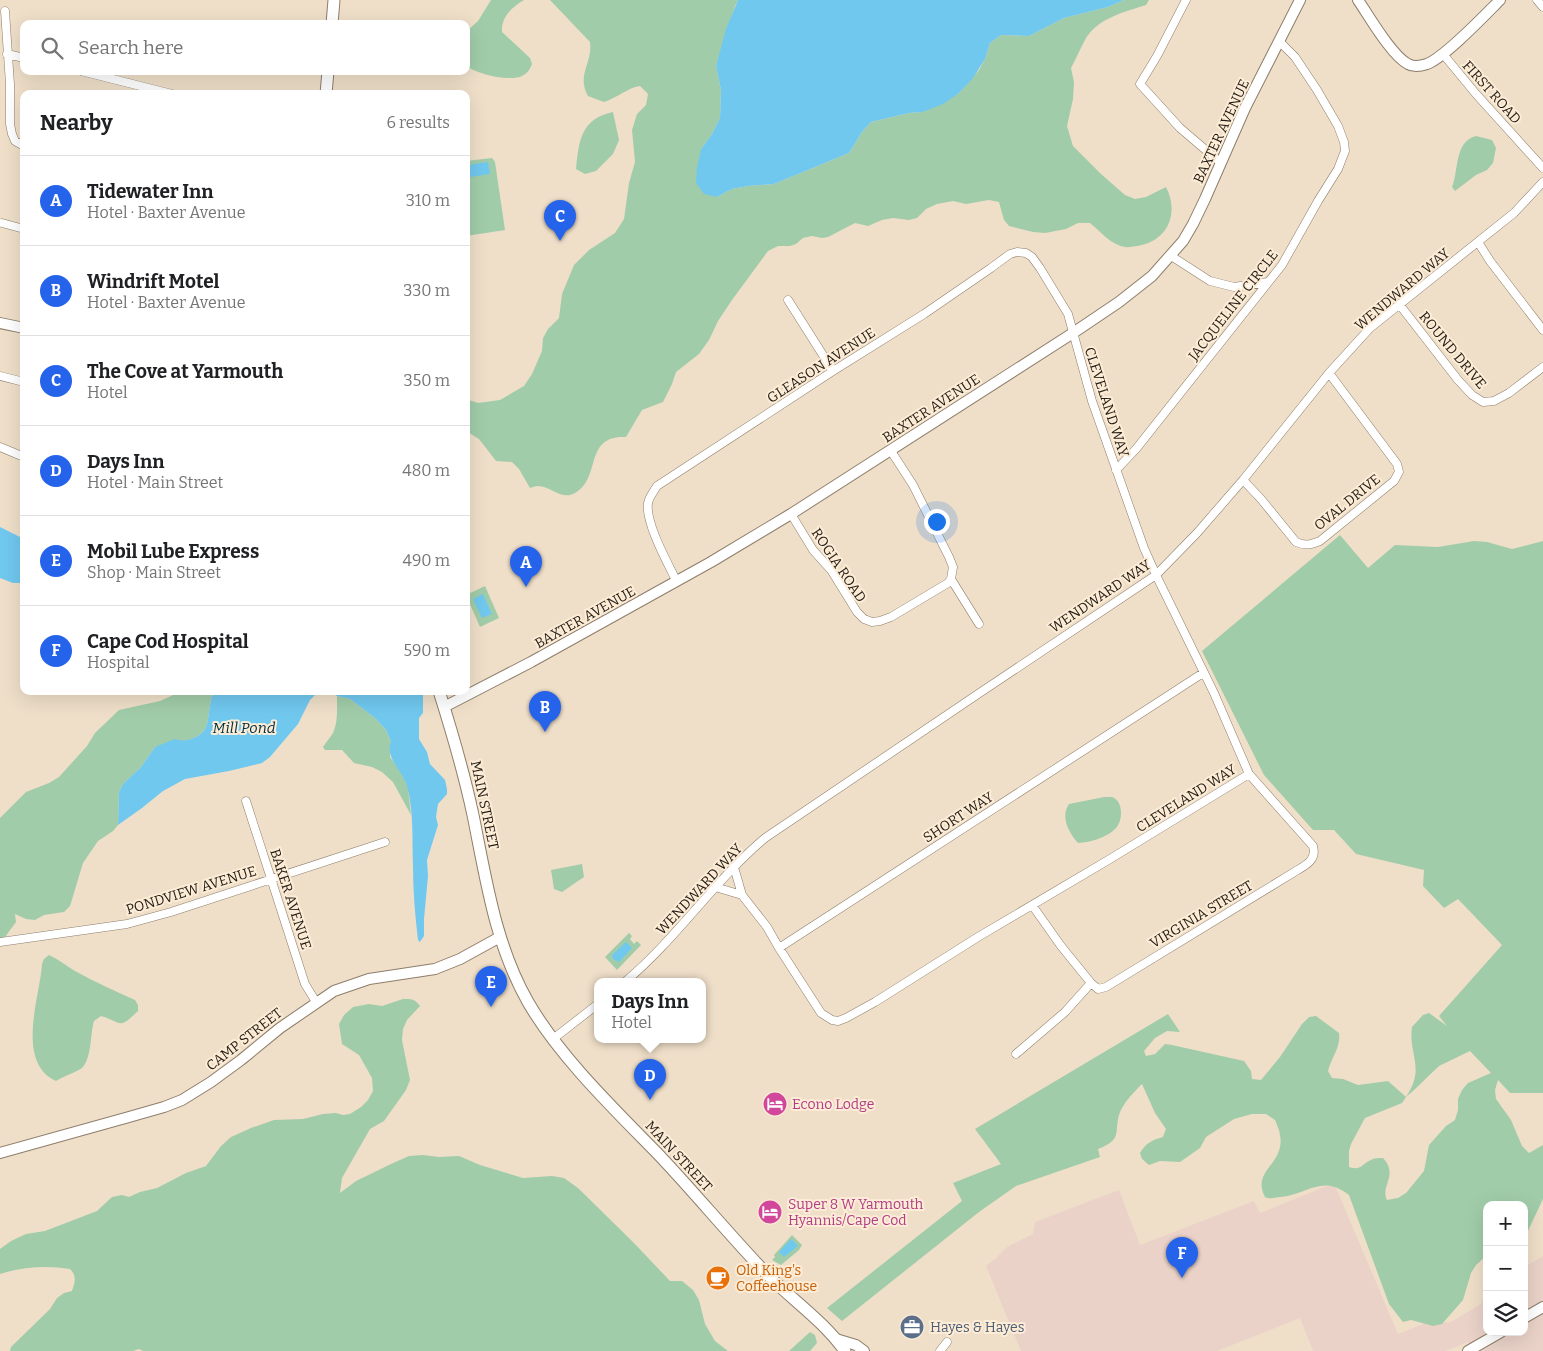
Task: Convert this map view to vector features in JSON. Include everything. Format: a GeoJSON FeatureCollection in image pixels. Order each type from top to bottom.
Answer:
{"type":"FeatureCollection","features":[{"type":"Feature","properties":{"kind":"main road"},"geometry":{"type":"LineString","coordinates":[[332,20],[334,0]]}},
{"type":"Feature","properties":{"kind":"main road"},"geometry":{"type":"LineString","coordinates":[[326,90],[328,75]]}},
{"type":"Feature","properties":{"kind":"main road","name":"MAIN STREET"},"geometry":{"type":"LineString","coordinates":[[440,695],[462,768],[495,921],[506,955],[529,1003],[553,1039],[606,1100],[764,1271],[820,1321],[846,1351]]}},
{"type":"Feature","properties":{"kind":"street"},"geometry":{"type":"LineString","coordinates":[[1186,0],[1158,56],[1140,84],[1180,128],[1221,163]]}},
{"type":"Feature","properties":{"kind":"street","name":"BAXTER AVENUE"},"geometry":{"type":"LineString","coordinates":[[470,694],[531,662],[711,562],[792,514],[1073,333],[1152,276],[1184,241],[1245,108],[1300,0]]}},
{"type":"Feature","properties":{"kind":"street"},"geometry":{"type":"LineString","coordinates":[[1358,0],[1393,49],[1409,65],[1418,66],[1428,64],[1443,54],[1500,0]]}},
{"type":"Feature","properties":{"kind":"street"},"geometry":{"type":"LineString","coordinates":[[1537,0],[1543,7]]}},
{"type":"Feature","properties":{"kind":"street"},"geometry":{"type":"LineString","coordinates":[[5,11],[10,124],[12,136],[20,144]]}},
{"type":"Feature","properties":{"kind":"street","name":"JACQUELINE CIRCLE"},"geometry":{"type":"LineString","coordinates":[[1116,470],[1136,449],[1282,265],[1338,169],[1345,152],[1344,142],[1338,126],[1321,96],[1295,57],[1280,42]]}},
{"type":"Feature","properties":{"kind":"street"},"geometry":{"type":"LineString","coordinates":[[7,54],[20,57]]}},
{"type":"Feature","properties":{"kind":"street","name":"FIRST ROAD"},"geometry":{"type":"LineString","coordinates":[[1443,54],[1476,94],[1543,168]]}},
{"type":"Feature","properties":{"kind":"street"},"geometry":{"type":"LineString","coordinates":[[97,75],[156,90]]}},
{"type":"Feature","properties":{"kind":"street","name":"WENDWARD WAY"},"geometry":{"type":"LineString","coordinates":[[629,978],[666,944],[715,887],[765,838],[1156,575],[1197,533],[1243,480],[1330,373],[1370,328],[1514,213],[1543,182]]}},
{"type":"Feature","properties":{"kind":"street"},"geometry":{"type":"LineString","coordinates":[[2,223],[20,228]]}},
{"type":"Feature","properties":{"kind":"street"},"geometry":{"type":"LineString","coordinates":[[1478,242],[1490,261],[1543,330]]}},
{"type":"Feature","properties":{"kind":"street","name":"CLEVELAND WAY"},"geometry":{"type":"LineString","coordinates":[[779,948],[820,1013],[826,1018],[838,1021],[860,1011],[978,937],[1118,855],[1249,774],[1214,693],[1156,575],[1092,401],[1068,314],[1032,257],[1026,253],[1017,252],[1010,254]]}},
{"type":"Feature","properties":{"kind":"street","name":"GLEASON AVENUE"},"geometry":{"type":"LineString","coordinates":[[676,580],[652,527],[648,513],[649,499],[657,486],[924,314],[1010,254]]}},
{"type":"Feature","properties":{"kind":"street"},"geometry":{"type":"LineString","coordinates":[[1171,256],[1210,281],[1234,287],[1268,282]]}},
{"type":"Feature","properties":{"kind":"street"},"geometry":{"type":"LineString","coordinates":[[788,300],[833,371]]}},
{"type":"Feature","properties":{"kind":"street","name":"ROUND DRIVE"},"geometry":{"type":"LineString","coordinates":[[1399,304],[1472,396],[1483,402],[1494,401],[1509,393],[1543,367]]}},
{"type":"Feature","properties":{"kind":"street"},"geometry":{"type":"LineString","coordinates":[[0,323],[20,327]]}},
{"type":"Feature","properties":{"kind":"street","name":"OVAL DRIVE"},"geometry":{"type":"LineString","coordinates":[[1243,480],[1296,542],[1310,545],[1320,541],[1394,481],[1399,472],[1397,464],[1330,373]]}},
{"type":"Feature","properties":{"kind":"street"},"geometry":{"type":"LineString","coordinates":[[0,376],[20,381]]}},
{"type":"Feature","properties":{"kind":"street"},"geometry":{"type":"LineString","coordinates":[[0,447],[20,455]]}},
{"type":"Feature","properties":{"kind":"street"},"geometry":{"type":"LineString","coordinates":[[891,451],[913,485],[949,557],[953,567],[951,579],[978,624]]}},
{"type":"Feature","properties":{"kind":"street","name":"ROGIA ROAD"},"geometry":{"type":"LineString","coordinates":[[792,514],[812,550],[831,570],[857,612],[864,619],[880,622],[891,617],[948,583],[951,579]]}},
{"type":"Feature","properties":{"kind":"street","name":"SHORT WAY"},"geometry":{"type":"LineString","coordinates":[[779,948],[1204,673]]}},
{"type":"Feature","properties":{"kind":"street","name":"BAXTER AVENUE"},"geometry":{"type":"LineString","coordinates":[[444,707],[467,695]]}},
{"type":"Feature","properties":{"kind":"street","name":"VIRGINIA STREET"},"geometry":{"type":"LineString","coordinates":[[1091,983],[1098,988],[1106,987],[1309,863],[1313,857],[1313,846],[1249,774]]}},
{"type":"Feature","properties":{"kind":"street","name":"BAKER AVENUE"},"geometry":{"type":"LineString","coordinates":[[246,801],[305,984],[316,1002]]}},
{"type":"Feature","properties":{"kind":"street","name":"PONDVIEW AVENUE"},"geometry":{"type":"LineString","coordinates":[[0,942],[127,924],[171,912],[385,842]]}},
{"type":"Feature","properties":{"kind":"street"},"geometry":{"type":"LineString","coordinates":[[734,867],[742,895],[767,927],[779,948]]}},
{"type":"Feature","properties":{"kind":"street"},"geometry":{"type":"LineString","coordinates":[[715,887],[742,895]]}},
{"type":"Feature","properties":{"kind":"street"},"geometry":{"type":"LineString","coordinates":[[1016,1054],[1065,1012],[1091,983],[1061,946],[1032,905]]}},
{"type":"Feature","properties":{"kind":"street","name":"CAMP STREET"},"geometry":{"type":"LineString","coordinates":[[0,1153],[164,1107],[182,1100],[211,1082],[316,1002],[343,987],[369,979],[421,972],[447,965],[500,937]]}},
{"type":"Feature","properties":{"kind":"street"},"geometry":{"type":"LineString","coordinates":[[553,1039],[594,1007]]}},
{"type":"Feature","properties":{"kind":"street"},"geometry":{"type":"LineString","coordinates":[[1528,1316],[1543,1307]]}},
{"type":"Feature","properties":{"kind":"street"},"geometry":{"type":"LineString","coordinates":[[1468,1351],[1494,1336]]}},
{"type":"Feature","properties":{"kind":"street","name":"MAIN STREET"},"geometry":{"type":"LineString","coordinates":[[836,1339],[856,1345],[864,1351]]}},
{"type":"Feature","properties":{"kind":"street"},"geometry":{"type":"LineString","coordinates":[[940,1351],[947,1342]]}},
{"type":"Feature","properties":{"kind":"shaded area"},"geometry":{"type":"Polygon","coordinates":[[[1334,1183],[1398,1334],[1433,1320],[1449,1323],[1481,1304],[1483,1299],[1483,1336],[1528,1336],[1528,1265],[1543,1256],[1543,1351],[1472,1351],[1468,1342],[1446,1351],[1313,1351],[1300,1318],[1217,1351],[1021,1351],[986,1266],[1007,1247],[1033,1234],[1035,1222],[1119,1190],[1140,1245],[1254,1201],[1260,1213],[1334,1183]]]}},
{"type":"Feature","properties":{"kind":"green space"},"geometry":{"type":"Polygon","coordinates":[[[491,0],[524,0],[515,6],[505,17],[502,32],[530,58],[532,64],[527,72],[517,78],[502,78],[470,68],[470,28],[478,21],[491,0]]]}},
{"type":"Feature","properties":{"kind":"green space"},"geometry":{"type":"Polygon","coordinates":[[[550,0],[738,0],[716,66],[721,90],[720,118],[712,134],[701,149],[717,197],[732,189],[774,184],[849,153],[862,132],[871,122],[909,113],[923,112],[959,93],[979,70],[990,43],[1001,35],[1029,36],[1064,18],[1108,7],[1124,0],[1149,0],[1146,5],[1104,21],[1090,32],[1071,68],[1074,82],[1073,99],[1067,126],[1073,146],[1125,195],[1135,199],[1146,197],[1166,187],[1172,207],[1171,216],[1163,233],[1156,239],[1137,246],[1126,247],[1110,241],[1090,223],[1078,223],[1066,229],[1045,233],[1033,232],[1009,226],[1004,220],[999,202],[989,200],[966,204],[953,201],[937,204],[926,209],[917,218],[909,220],[893,218],[868,226],[855,223],[828,237],[812,236],[803,238],[790,246],[778,246],[768,251],[732,300],[699,354],[676,372],[663,402],[642,410],[626,437],[613,438],[604,443],[598,450],[588,478],[583,486],[570,495],[561,494],[543,487],[530,488],[519,469],[512,462],[496,461],[479,439],[470,433],[470,400],[478,403],[500,400],[524,386],[532,374],[542,351],[543,338],[548,329],[559,318],[562,294],[574,265],[589,250],[615,233],[624,219],[629,183],[635,162],[632,130],[637,114],[646,105],[648,94],[640,86],[604,102],[588,96],[585,89],[584,75],[589,56],[590,42],[550,0]]]}},
{"type":"Feature","properties":{"kind":"green space"},"geometry":{"type":"Polygon","coordinates":[[[613,112],[619,140],[613,154],[596,171],[585,174],[576,169],[584,132],[594,120],[602,115],[613,112]]]}},
{"type":"Feature","properties":{"kind":"green space"},"geometry":{"type":"Polygon","coordinates":[[[1476,136],[1492,140],[1496,148],[1493,163],[1487,170],[1476,175],[1455,191],[1452,187],[1458,157],[1464,144],[1476,136]]]}},
{"type":"Feature","properties":{"kind":"green space"},"geometry":{"type":"Polygon","coordinates":[[[492,158],[495,162],[505,230],[470,235],[470,161],[492,158]]]}},
{"type":"Feature","properties":{"kind":"green space"},"geometry":{"type":"Polygon","coordinates":[[[1340,535],[1368,568],[1395,545],[1438,547],[1474,541],[1487,542],[1512,549],[1543,541],[1543,1093],[1510,1093],[1498,1080],[1495,1090],[1496,1099],[1511,1120],[1522,1146],[1529,1153],[1543,1145],[1543,1199],[1528,1231],[1528,1201],[1483,1201],[1483,1259],[1471,1273],[1463,1300],[1442,1324],[1433,1326],[1411,1320],[1403,1322],[1389,1304],[1349,1195],[1331,1186],[1323,1186],[1291,1195],[1265,1197],[1262,1189],[1263,1176],[1278,1154],[1281,1143],[1280,1133],[1275,1120],[1266,1114],[1252,1114],[1234,1119],[1206,1137],[1200,1148],[1180,1162],[1160,1161],[1149,1165],[1142,1159],[1140,1153],[1150,1142],[1163,1137],[1166,1129],[1155,1113],[1142,1084],[1120,1112],[1115,1138],[1098,1149],[1100,1157],[1016,1186],[979,1212],[842,1321],[827,1308],[962,1201],[953,1183],[1001,1164],[975,1129],[1168,1014],[1180,1032],[1167,1031],[1155,1038],[1144,1051],[1146,1056],[1155,1054],[1165,1044],[1172,1045],[1244,1061],[1251,1071],[1252,1079],[1261,1080],[1280,1057],[1302,1024],[1309,1017],[1316,1016],[1339,1033],[1337,1048],[1328,1071],[1332,1078],[1343,1079],[1358,1085],[1388,1081],[1406,1097],[1412,1087],[1416,1069],[1411,1037],[1412,1027],[1423,1015],[1429,1013],[1447,1026],[1439,1016],[1502,945],[1458,899],[1444,908],[1423,886],[1424,870],[1356,854],[1334,830],[1313,830],[1264,775],[1202,651],[1340,535]],[[1470,1051],[1439,1066],[1402,1103],[1365,1118],[1349,1151],[1349,1167],[1353,1168],[1359,1168],[1374,1159],[1383,1158],[1389,1170],[1385,1195],[1387,1200],[1398,1198],[1406,1193],[1424,1171],[1429,1145],[1446,1126],[1455,1120],[1458,1110],[1458,1099],[1462,1090],[1468,1083],[1491,1073],[1470,1051]]]}},
{"type":"Feature","properties":{"kind":"green space"},"geometry":{"type":"Polygon","coordinates":[[[485,586],[499,618],[480,627],[470,604],[470,593],[485,586]]]}},
{"type":"Feature","properties":{"kind":"green space"},"geometry":{"type":"Polygon","coordinates":[[[173,695],[214,695],[210,704],[207,724],[202,732],[184,742],[155,747],[141,767],[123,784],[119,792],[118,825],[113,831],[98,841],[83,863],[70,906],[64,912],[44,915],[35,920],[26,919],[15,914],[16,922],[5,937],[0,939],[0,818],[26,792],[59,777],[87,746],[95,733],[119,710],[160,701],[173,695]]]}},
{"type":"Feature","properties":{"kind":"green space"},"geometry":{"type":"Polygon","coordinates":[[[337,696],[350,699],[375,718],[386,730],[391,742],[390,757],[403,774],[408,788],[411,815],[393,782],[382,772],[372,767],[354,763],[342,750],[325,750],[323,747],[335,729],[337,696]]]}},
{"type":"Feature","properties":{"kind":"green space"},"geometry":{"type":"Polygon","coordinates":[[[1112,797],[1119,803],[1121,817],[1118,826],[1103,837],[1093,841],[1078,843],[1067,825],[1066,809],[1069,804],[1112,797]]]}},
{"type":"Feature","properties":{"kind":"green space"},"geometry":{"type":"Polygon","coordinates":[[[582,864],[584,877],[562,892],[554,889],[551,870],[582,864]]]}},
{"type":"Feature","properties":{"kind":"green space"},"geometry":{"type":"Polygon","coordinates":[[[629,933],[632,936],[630,939],[634,944],[637,941],[641,945],[617,970],[605,957],[629,933]]]}},
{"type":"Feature","properties":{"kind":"green space"},"geometry":{"type":"Polygon","coordinates":[[[49,955],[82,975],[135,1000],[138,1005],[138,1011],[124,1023],[118,1023],[101,1016],[94,1021],[88,1058],[85,1064],[82,1068],[56,1081],[44,1072],[36,1059],[33,1044],[33,1028],[42,964],[49,955]]]}},
{"type":"Feature","properties":{"kind":"green space"},"geometry":{"type":"Polygon","coordinates":[[[403,999],[413,1000],[420,1006],[407,1020],[403,1029],[402,1040],[410,1080],[406,1090],[384,1121],[370,1129],[342,1178],[340,1193],[356,1181],[391,1164],[409,1156],[423,1155],[439,1157],[459,1156],[480,1165],[523,1178],[552,1176],[564,1178],[578,1188],[670,1281],[682,1281],[693,1290],[699,1300],[705,1324],[715,1341],[728,1351],[143,1351],[139,1349],[133,1351],[10,1351],[11,1347],[50,1309],[57,1298],[64,1293],[72,1291],[75,1282],[70,1269],[52,1267],[26,1268],[0,1274],[0,1249],[26,1234],[45,1231],[97,1211],[112,1197],[122,1195],[129,1197],[157,1188],[186,1173],[206,1166],[221,1146],[231,1137],[251,1128],[274,1120],[303,1119],[323,1114],[350,1114],[368,1100],[373,1091],[372,1078],[359,1055],[342,1044],[339,1024],[344,1015],[353,1007],[369,1004],[382,1006],[403,999]]]}},
{"type":"Feature","properties":{"kind":"green space"},"geometry":{"type":"Polygon","coordinates":[[[792,1235],[802,1245],[799,1250],[781,1265],[772,1260],[775,1257],[774,1255],[792,1235]]]}},
{"type":"Feature","properties":{"kind":"green space"},"geometry":{"type":"Polygon","coordinates":[[[810,1332],[815,1335],[817,1343],[810,1351],[789,1351],[810,1332]]]}},
{"type":"Feature","properties":{"kind":"water"},"geometry":{"type":"Polygon","coordinates":[[[738,0],[1124,0],[1108,7],[1064,18],[1029,36],[1001,35],[990,43],[985,59],[973,78],[959,93],[943,104],[923,112],[909,113],[871,122],[862,132],[849,153],[774,184],[732,189],[717,197],[704,194],[696,183],[697,168],[701,149],[712,134],[720,118],[721,90],[716,66],[726,29],[738,0]]]}},
{"type":"Feature","properties":{"kind":"water"},"geometry":{"type":"Polygon","coordinates":[[[488,162],[490,174],[470,177],[470,165],[488,162]]]}},
{"type":"Feature","properties":{"kind":"water"},"geometry":{"type":"Polygon","coordinates":[[[0,527],[20,537],[20,583],[13,583],[0,578],[0,527]]]}},
{"type":"Feature","properties":{"kind":"water"},"geometry":{"type":"Polygon","coordinates":[[[483,594],[492,614],[482,618],[473,599],[483,594]]]}},
{"type":"Feature","properties":{"kind":"water","name":"Mill Pond"},"geometry":{"type":"Polygon","coordinates":[[[315,695],[310,700],[298,724],[270,757],[262,763],[185,779],[163,791],[118,825],[119,792],[123,784],[141,767],[155,747],[175,739],[188,740],[197,737],[204,731],[212,696],[315,695]]]}},
{"type":"Feature","properties":{"kind":"water","name":"Mill Pond"},"geometry":{"type":"Polygon","coordinates":[[[335,695],[423,695],[423,713],[419,718],[419,739],[427,752],[430,764],[445,780],[447,794],[438,804],[436,817],[438,825],[427,860],[428,876],[424,936],[420,942],[418,940],[413,885],[412,816],[405,780],[392,759],[390,753],[391,742],[386,730],[375,718],[350,699],[335,695]]]}},
{"type":"Feature","properties":{"kind":"water"},"geometry":{"type":"Polygon","coordinates":[[[626,942],[632,948],[619,962],[613,959],[612,955],[626,942]]]}},
{"type":"Feature","properties":{"kind":"water"},"geometry":{"type":"Polygon","coordinates":[[[791,1239],[798,1246],[784,1257],[779,1252],[791,1239]]]}},
{"type":"Feature","properties":{"kind":"place","name":"The Cove at Yarmouth"},"geometry":{"type":"Point","coordinates":[560,241]}},
{"type":"Feature","properties":{"kind":"place","name":"Tidewater Inn"},"geometry":{"type":"Point","coordinates":[526,587]}},
{"type":"Feature","properties":{"kind":"place","name":"Windrift Motel"},"geometry":{"type":"Point","coordinates":[545,732]}},
{"type":"Feature","properties":{"kind":"place","name":"Mobil Lube Express"},"geometry":{"type":"Point","coordinates":[491,1007]}},
{"type":"Feature","properties":{"kind":"place","name":"Days Inn"},"geometry":{"type":"Point","coordinates":[650,1100]}},
{"type":"Feature","properties":{"kind":"place","name":"Econo Lodge"},"geometry":{"type":"Point","coordinates":[775,1104]}},
{"type":"Feature","properties":{"kind":"place","name":"Super 8 W Yarmouth Hyannis/Cape Cod"},"geometry":{"type":"Point","coordinates":[770,1212]}},
{"type":"Feature","properties":{"kind":"place","name":"Old King's Coffeehouse"},"geometry":{"type":"Point","coordinates":[718,1278]}},
{"type":"Feature","properties":{"kind":"place","name":"Cape Cod Hospital"},"geometry":{"type":"Point","coordinates":[1182,1278]}},
{"type":"Feature","properties":{"kind":"place","name":"Hayes & Hayes"},"geometry":{"type":"Point","coordinates":[912,1327]}}]}
